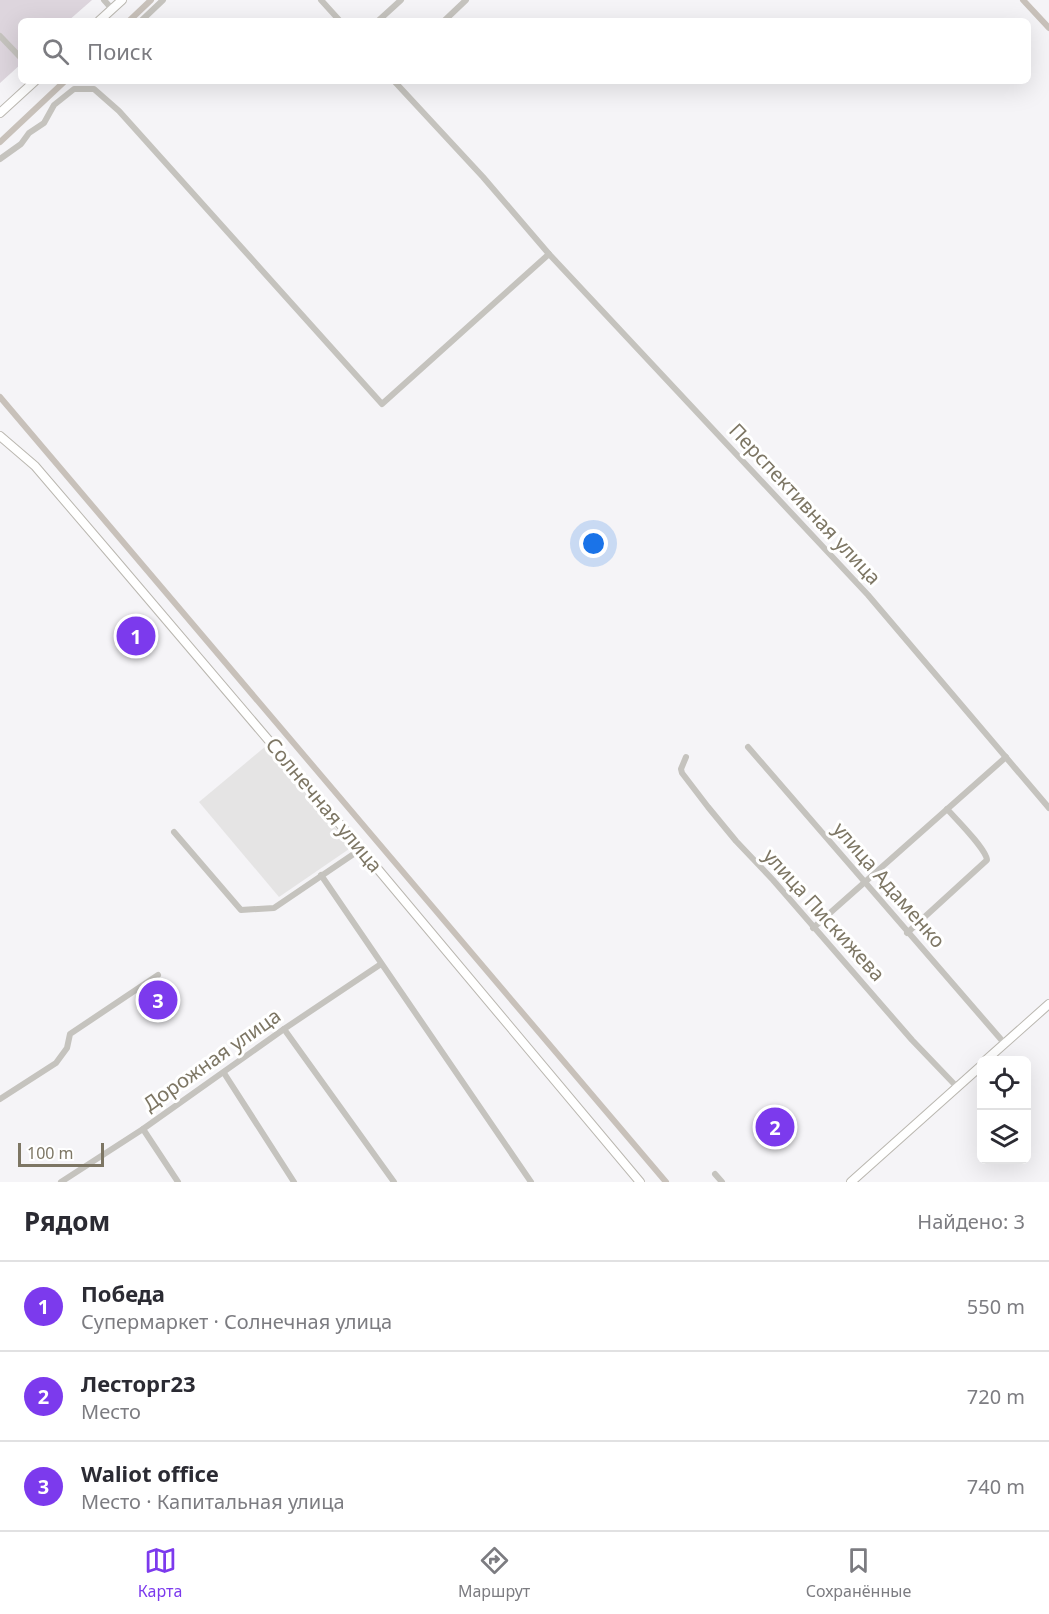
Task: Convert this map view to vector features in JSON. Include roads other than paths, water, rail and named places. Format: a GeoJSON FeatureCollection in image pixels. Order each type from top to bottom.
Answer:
{"type":"FeatureCollection","features":[{"type":"Feature","properties":{"kind":"main road"},"geometry":{"type":"LineString","coordinates":[[102,18],[122,0]]}},
{"type":"Feature","properties":{"kind":"main road"},"geometry":{"type":"LineString","coordinates":[[0,113],[32,84]]}},
{"type":"Feature","properties":{"kind":"main road","name":"Солнечная улица"},"geometry":{"type":"LineString","coordinates":[[0,436],[35,466],[48,481],[640,1182]]}},
{"type":"Feature","properties":{"kind":"main road"},"geometry":{"type":"LineString","coordinates":[[991,1056],[1049,1004]]}},
{"type":"Feature","properties":{"kind":"main road"},"geometry":{"type":"LineString","coordinates":[[851,1182],[977,1069]]}},
{"type":"Feature","properties":{"kind":"street"},"geometry":{"type":"LineString","coordinates":[[104,0],[112,9]]}},
{"type":"Feature","properties":{"kind":"street"},"geometry":{"type":"LineString","coordinates":[[144,18],[164,0]]}},
{"type":"Feature","properties":{"kind":"street"},"geometry":{"type":"LineString","coordinates":[[321,0],[337,18]]}},
{"type":"Feature","properties":{"kind":"street"},"geometry":{"type":"LineString","coordinates":[[327,6],[334,0]]}},
{"type":"Feature","properties":{"kind":"street"},"geometry":{"type":"LineString","coordinates":[[381,18],[401,0]]}},
{"type":"Feature","properties":{"kind":"street"},"geometry":{"type":"LineString","coordinates":[[447,18],[466,0]]}},
{"type":"Feature","properties":{"kind":"street"},"geometry":{"type":"LineString","coordinates":[[0,36],[18,55]]}},
{"type":"Feature","properties":{"kind":"street"},"geometry":{"type":"LineString","coordinates":[[0,159],[44,123],[54,105],[74,89],[75,84]]}},
{"type":"Feature","properties":{"kind":"street","name":"Перспективная улица"},"geometry":{"type":"LineString","coordinates":[[397,84],[479,173],[549,254],[868,595],[1049,808]]}},
{"type":"Feature","properties":{"kind":"street"},"geometry":{"type":"LineString","coordinates":[[74,89],[94,89],[120,111],[382,404],[549,254]]}},
{"type":"Feature","properties":{"kind":"street","name":"улица Адаменко"},"geometry":{"type":"LineString","coordinates":[[748,747],[1005,1044]]}},
{"type":"Feature","properties":{"kind":"street","name":"улица Пискижева"},"geometry":{"type":"LineString","coordinates":[[686,757],[681,769],[687,780],[736,841],[773,880],[912,1040],[957,1087]]}},
{"type":"Feature","properties":{"kind":"street"},"geometry":{"type":"LineString","coordinates":[[813,928],[1006,757]]}},
{"type":"Feature","properties":{"kind":"street"},"geometry":{"type":"LineString","coordinates":[[907,933],[987,860],[982,849],[947,809]]}},
{"type":"Feature","properties":{"kind":"street"},"geometry":{"type":"LineString","coordinates":[[174,832],[242,910],[274,908],[361,849]]}},
{"type":"Feature","properties":{"kind":"street"},"geometry":{"type":"LineString","coordinates":[[321,875],[531,1182]]}},
{"type":"Feature","properties":{"kind":"street","name":"Дорожная улица"},"geometry":{"type":"LineString","coordinates":[[62,1182],[143,1129],[284,1029],[381,964]]}},
{"type":"Feature","properties":{"kind":"street"},"geometry":{"type":"LineString","coordinates":[[0,1099],[56,1063],[67,1048],[70,1035],[158,975]]}},
{"type":"Feature","properties":{"kind":"street"},"geometry":{"type":"LineString","coordinates":[[284,1029],[394,1182]]}},
{"type":"Feature","properties":{"kind":"street"},"geometry":{"type":"LineString","coordinates":[[224,1073],[294,1182]]}},
{"type":"Feature","properties":{"kind":"street"},"geometry":{"type":"LineString","coordinates":[[143,1129],[178,1182]]}},
{"type":"Feature","properties":{"kind":"street"},"geometry":{"type":"LineString","coordinates":[[715,1174],[722,1182]]}},
{"type":"Feature","properties":{"kind":"waterway"},"geometry":{"type":"LineString","coordinates":[[132,18],[151,0]]}},
{"type":"Feature","properties":{"kind":"waterway"},"geometry":{"type":"LineString","coordinates":[[1023,0],[1049,28]]}},
{"type":"Feature","properties":{"kind":"waterway"},"geometry":{"type":"LineString","coordinates":[[0,142],[62,84]]}},
{"type":"Feature","properties":{"kind":"waterway"},"geometry":{"type":"LineString","coordinates":[[0,397],[666,1182]]}},
{"type":"Feature","properties":{"kind":"place","name":"Победа"},"geometry":{"type":"Point","coordinates":[136,636]}},
{"type":"Feature","properties":{"kind":"place","name":"Waliot office"},"geometry":{"type":"Point","coordinates":[158,1000]}},
{"type":"Feature","properties":{"kind":"place","name":"Лесторг23"},"geometry":{"type":"Point","coordinates":[775,1127]}}]}
